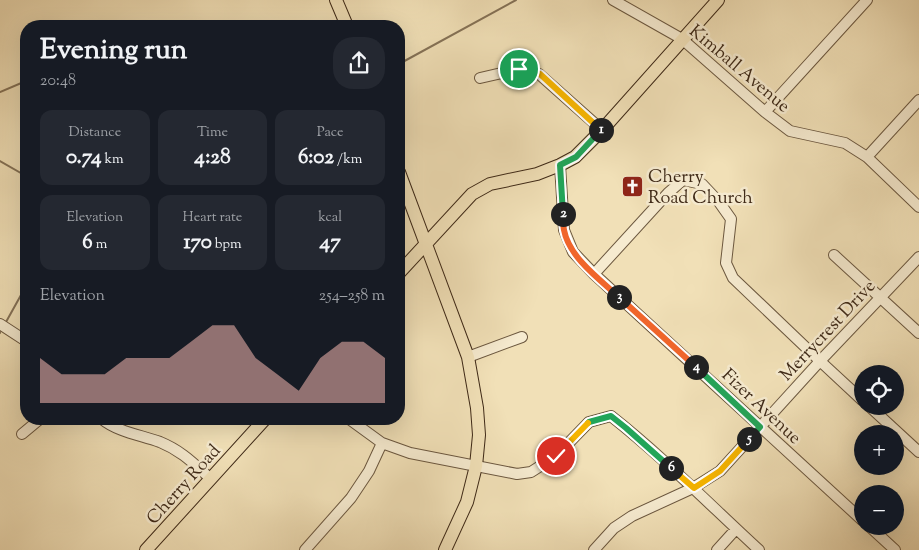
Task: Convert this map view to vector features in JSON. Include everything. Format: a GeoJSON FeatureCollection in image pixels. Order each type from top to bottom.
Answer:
{"type":"FeatureCollection","features":[{"type":"Feature","properties":{"kind":"main road"},"geometry":{"type":"LineString","coordinates":[[336,0],[344,20]]}},
{"type":"Feature","properties":{"kind":"main road"},"geometry":{"type":"LineString","coordinates":[[405,266],[472,194],[490,184],[537,174],[576,157],[718,0]]}},
{"type":"Feature","properties":{"kind":"main road"},"geometry":{"type":"LineString","coordinates":[[405,189],[468,358],[477,408],[479,435],[476,466],[467,502],[445,550]]}},
{"type":"Feature","properties":{"kind":"main road","name":"Cherry Road"},"geometry":{"type":"LineString","coordinates":[[146,550],[260,425]]}},
{"type":"Feature","properties":{"kind":"street","name":"Kimball Avenue"},"geometry":{"type":"LineString","coordinates":[[613,0],[682,39],[765,112],[790,131],[845,143],[867,157],[919,207]]}},
{"type":"Feature","properties":{"kind":"street"},"geometry":{"type":"LineString","coordinates":[[765,112],[867,0]]}},
{"type":"Feature","properties":{"kind":"street"},"geometry":{"type":"LineString","coordinates":[[480,78],[519,69],[540,74],[602,130]]}},
{"type":"Feature","properties":{"kind":"street"},"geometry":{"type":"LineString","coordinates":[[867,157],[919,100]]}},
{"type":"Feature","properties":{"kind":"street","name":"Fizer Avenue"},"geometry":{"type":"LineString","coordinates":[[560,165],[564,230],[573,252],[594,274],[854,513]]}},
{"type":"Feature","properties":{"kind":"street"},"geometry":{"type":"LineString","coordinates":[[594,274],[668,193],[683,180],[702,184],[719,202],[731,219],[726,263],[733,278],[854,393]]}},
{"type":"Feature","properties":{"kind":"street"},"geometry":{"type":"LineString","coordinates":[[834,255],[919,333]]}},
{"type":"Feature","properties":{"kind":"street","name":"Merrycrest Drive"},"geometry":{"type":"LineString","coordinates":[[594,550],[614,528],[632,516],[694,488],[720,471],[820,361],[919,257]]}},
{"type":"Feature","properties":{"kind":"street"},"geometry":{"type":"LineString","coordinates":[[0,324],[20,337]]}},
{"type":"Feature","properties":{"kind":"street"},"geometry":{"type":"LineString","coordinates":[[468,358],[522,337]]}},
{"type":"Feature","properties":{"kind":"street"},"geometry":{"type":"LineString","coordinates":[[879,415],[919,452]]}},
{"type":"Feature","properties":{"kind":"street"},"geometry":{"type":"LineString","coordinates":[[357,425],[382,443],[410,453],[517,474],[531,472],[556,456],[589,422],[611,416],[694,488],[759,550]]}},
{"type":"Feature","properties":{"kind":"street"},"geometry":{"type":"LineString","coordinates":[[22,434],[33,425]]}},
{"type":"Feature","properties":{"kind":"street"},"geometry":{"type":"LineString","coordinates":[[112,425],[160,442],[181,452],[211,479]]}},
{"type":"Feature","properties":{"kind":"street"},"geometry":{"type":"LineString","coordinates":[[305,550],[350,498],[369,471],[382,443]]}},
{"type":"Feature","properties":{"kind":"street"},"geometry":{"type":"LineString","coordinates":[[717,550],[736,529]]}},
{"type":"Feature","properties":{"kind":"street"},"geometry":{"type":"LineString","coordinates":[[879,535],[895,550]]}},
{"type":"Feature","properties":{"kind":"waterway"},"geometry":{"type":"LineString","coordinates":[[405,61],[516,0]]}},
{"type":"Feature","properties":{"kind":"waterway"},"geometry":{"type":"LineString","coordinates":[[0,92],[20,84]]}},
{"type":"Feature","properties":{"kind":"waterway"},"geometry":{"type":"LineString","coordinates":[[0,161],[20,173]]}},
{"type":"Feature","properties":{"kind":"waterway"},"geometry":{"type":"LineString","coordinates":[[6,322],[20,297]]}},
{"type":"Feature","properties":{"kind":"place","name":"Cherry Road Church"},"geometry":{"type":"Point","coordinates":[632,186]}},
{"type":"Feature","properties":{"kind":"route"},"geometry":{"type":"LineString","coordinates":[[519,69],[540,74],[602,130],[576,157],[560,165],[564,230],[573,252],[594,274],[760,427],[720,471],[694,488],[611,416],[589,422],[556,456]]}}]}
